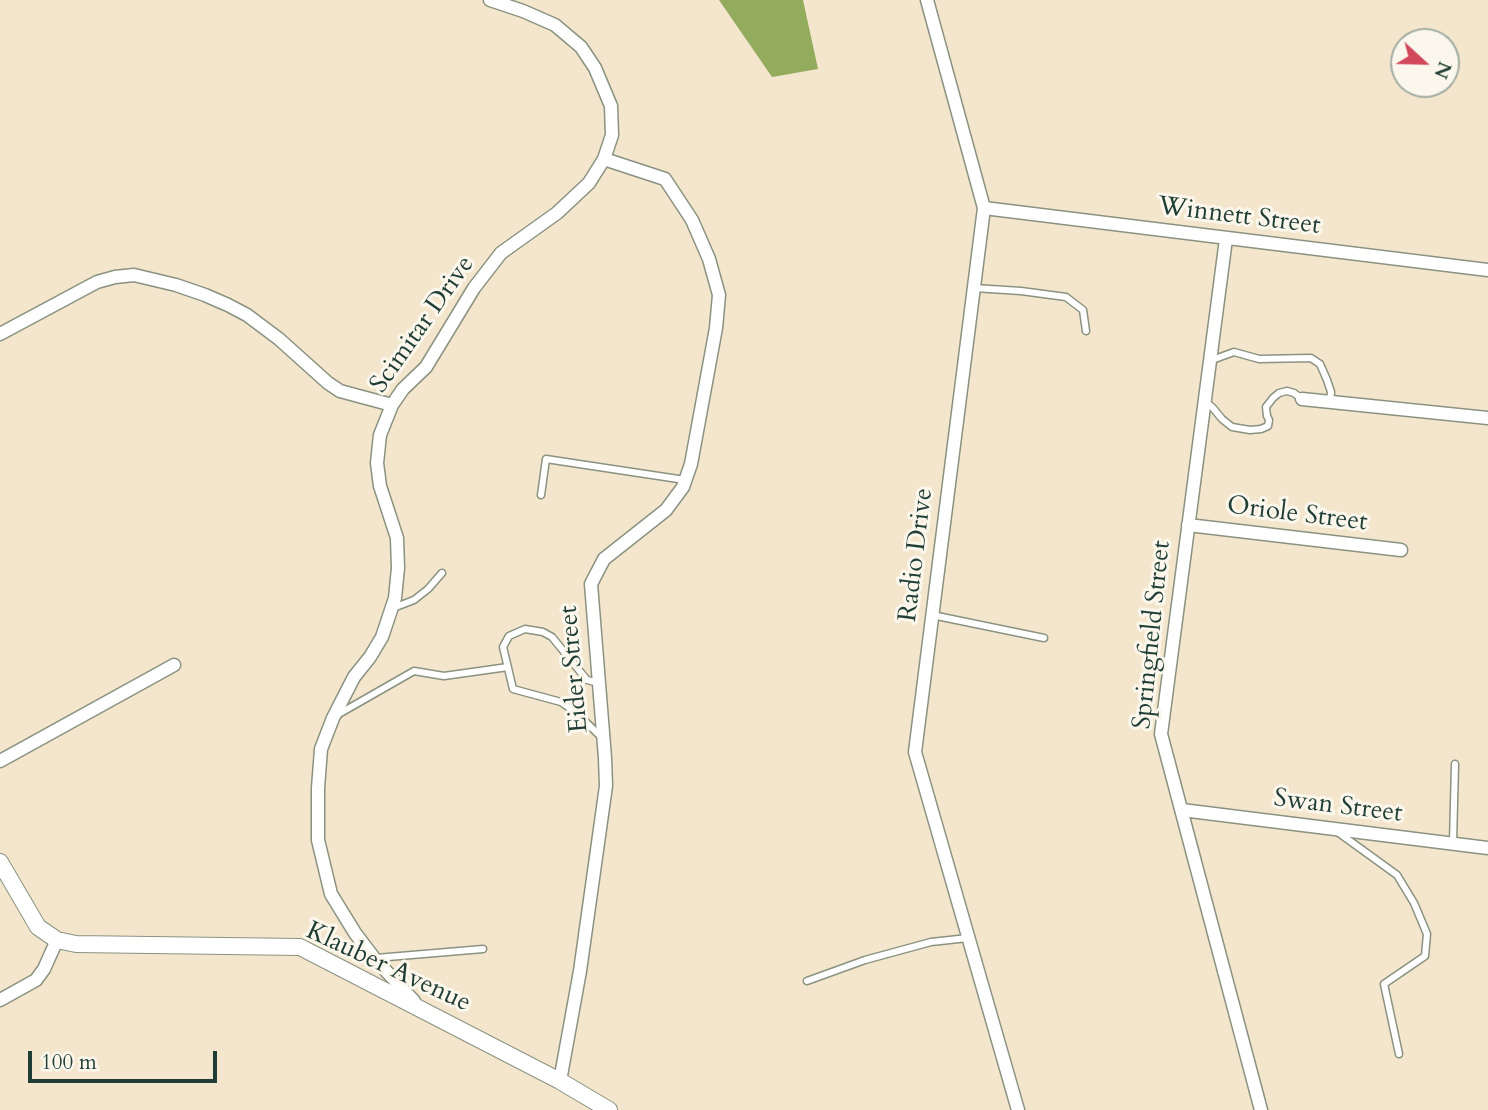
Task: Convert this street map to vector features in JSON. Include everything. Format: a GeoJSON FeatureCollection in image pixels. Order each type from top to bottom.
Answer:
{"type":"FeatureCollection","features":[{"type":"Feature","properties":{"kind":"street","name":"Scimitar Drive"},"geometry":{"type":"LineString","coordinates":[[438,1017],[411,1000],[374,958],[331,894],[318,841],[318,788],[321,749],[333,718],[354,677],[382,637],[395,597],[397,538],[380,486],[377,463],[380,435],[392,405],[403,389],[426,367],[474,288],[501,253],[557,213],[589,183],[604,159],[612,135],[611,106],[595,68],[581,47],[555,25],[490,0]]}},
{"type":"Feature","properties":{"kind":"street","name":"Radio Drive"},"geometry":{"type":"LineString","coordinates":[[927,0],[984,208],[915,752],[1018,1110]]}},
{"type":"Feature","properties":{"kind":"street","name":"Eider Street"},"geometry":{"type":"LineString","coordinates":[[560,1081],[580,971],[606,786],[591,584],[604,559],[667,510],[682,487],[691,464],[716,328],[719,295],[709,259],[692,220],[665,179],[604,159]]}},
{"type":"Feature","properties":{"kind":"street","name":"Winnett Street"},"geometry":{"type":"LineString","coordinates":[[984,208],[1488,270]]}},
{"type":"Feature","properties":{"kind":"street","name":"Springfield Street"},"geometry":{"type":"LineString","coordinates":[[1226,239],[1161,734],[1261,1110]]}},
{"type":"Feature","properties":{"kind":"street"},"geometry":{"type":"LineString","coordinates":[[0,334],[97,282],[134,275],[176,285],[228,305],[279,339],[327,383],[340,391],[392,405]]}},
{"type":"Feature","properties":{"kind":"street"},"geometry":{"type":"LineString","coordinates":[[1302,399],[1488,418]]}},
{"type":"Feature","properties":{"kind":"street","name":"Oriole Street"},"geometry":{"type":"LineString","coordinates":[[1188,524],[1401,550]]}},
{"type":"Feature","properties":{"kind":"street"},"geometry":{"type":"LineString","coordinates":[[0,761],[174,665]]}},
{"type":"Feature","properties":{"kind":"street","name":"Swan Street"},"geometry":{"type":"LineString","coordinates":[[1181,810],[1488,848]]}},
{"type":"Feature","properties":{"kind":"street"},"geometry":{"type":"LineString","coordinates":[[0,862],[38,928],[57,940],[36,980],[0,1000]]}},
{"type":"Feature","properties":{"kind":"street","name":"Klauber Avenue"},"geometry":{"type":"LineString","coordinates":[[57,940],[76,944],[300,947],[560,1081],[609,1110]]}},
{"type":"Feature","properties":{"kind":"lane"},"geometry":{"type":"LineString","coordinates":[[974,288],[1066,297],[1083,310],[1086,331]]}},
{"type":"Feature","properties":{"kind":"lane"},"geometry":{"type":"LineString","coordinates":[[1210,360],[1234,352],[1259,359],[1311,358],[1320,364],[1327,380],[1331,392],[1329,402]]}},
{"type":"Feature","properties":{"kind":"lane"},"geometry":{"type":"LineString","coordinates":[[1204,400],[1232,427],[1250,430],[1268,426],[1266,407],[1279,393],[1287,391],[1302,399]]}},
{"type":"Feature","properties":{"kind":"lane"},"geometry":{"type":"LineString","coordinates":[[541,495],[546,459],[685,480]]}},
{"type":"Feature","properties":{"kind":"lane"},"geometry":{"type":"LineString","coordinates":[[391,609],[414,600],[442,573]]}},
{"type":"Feature","properties":{"kind":"lane"},"geometry":{"type":"LineString","coordinates":[[932,615],[1044,638]]}},
{"type":"Feature","properties":{"kind":"lane"},"geometry":{"type":"LineString","coordinates":[[599,683],[587,680],[552,637],[543,632],[525,629],[509,636],[503,647],[513,689],[561,702],[577,713],[604,740]]}},
{"type":"Feature","properties":{"kind":"lane"},"geometry":{"type":"LineString","coordinates":[[333,718],[414,671],[444,676],[508,667]]}},
{"type":"Feature","properties":{"kind":"lane"},"geometry":{"type":"LineString","coordinates":[[1453,844],[1455,764]]}},
{"type":"Feature","properties":{"kind":"lane"},"geometry":{"type":"LineString","coordinates":[[1334,830],[1397,875],[1414,903],[1427,934],[1425,956],[1384,984],[1399,1054]]}},
{"type":"Feature","properties":{"kind":"lane"},"geometry":{"type":"LineString","coordinates":[[807,981],[865,960],[931,942],[968,938]]}},
{"type":"Feature","properties":{"kind":"lane"},"geometry":{"type":"LineString","coordinates":[[374,958],[483,949]]}},
{"type":"Feature","properties":{"kind":"green space"},"geometry":{"type":"Polygon","coordinates":[[[719,0],[803,0],[818,69],[772,77],[719,0]]]}}]}
